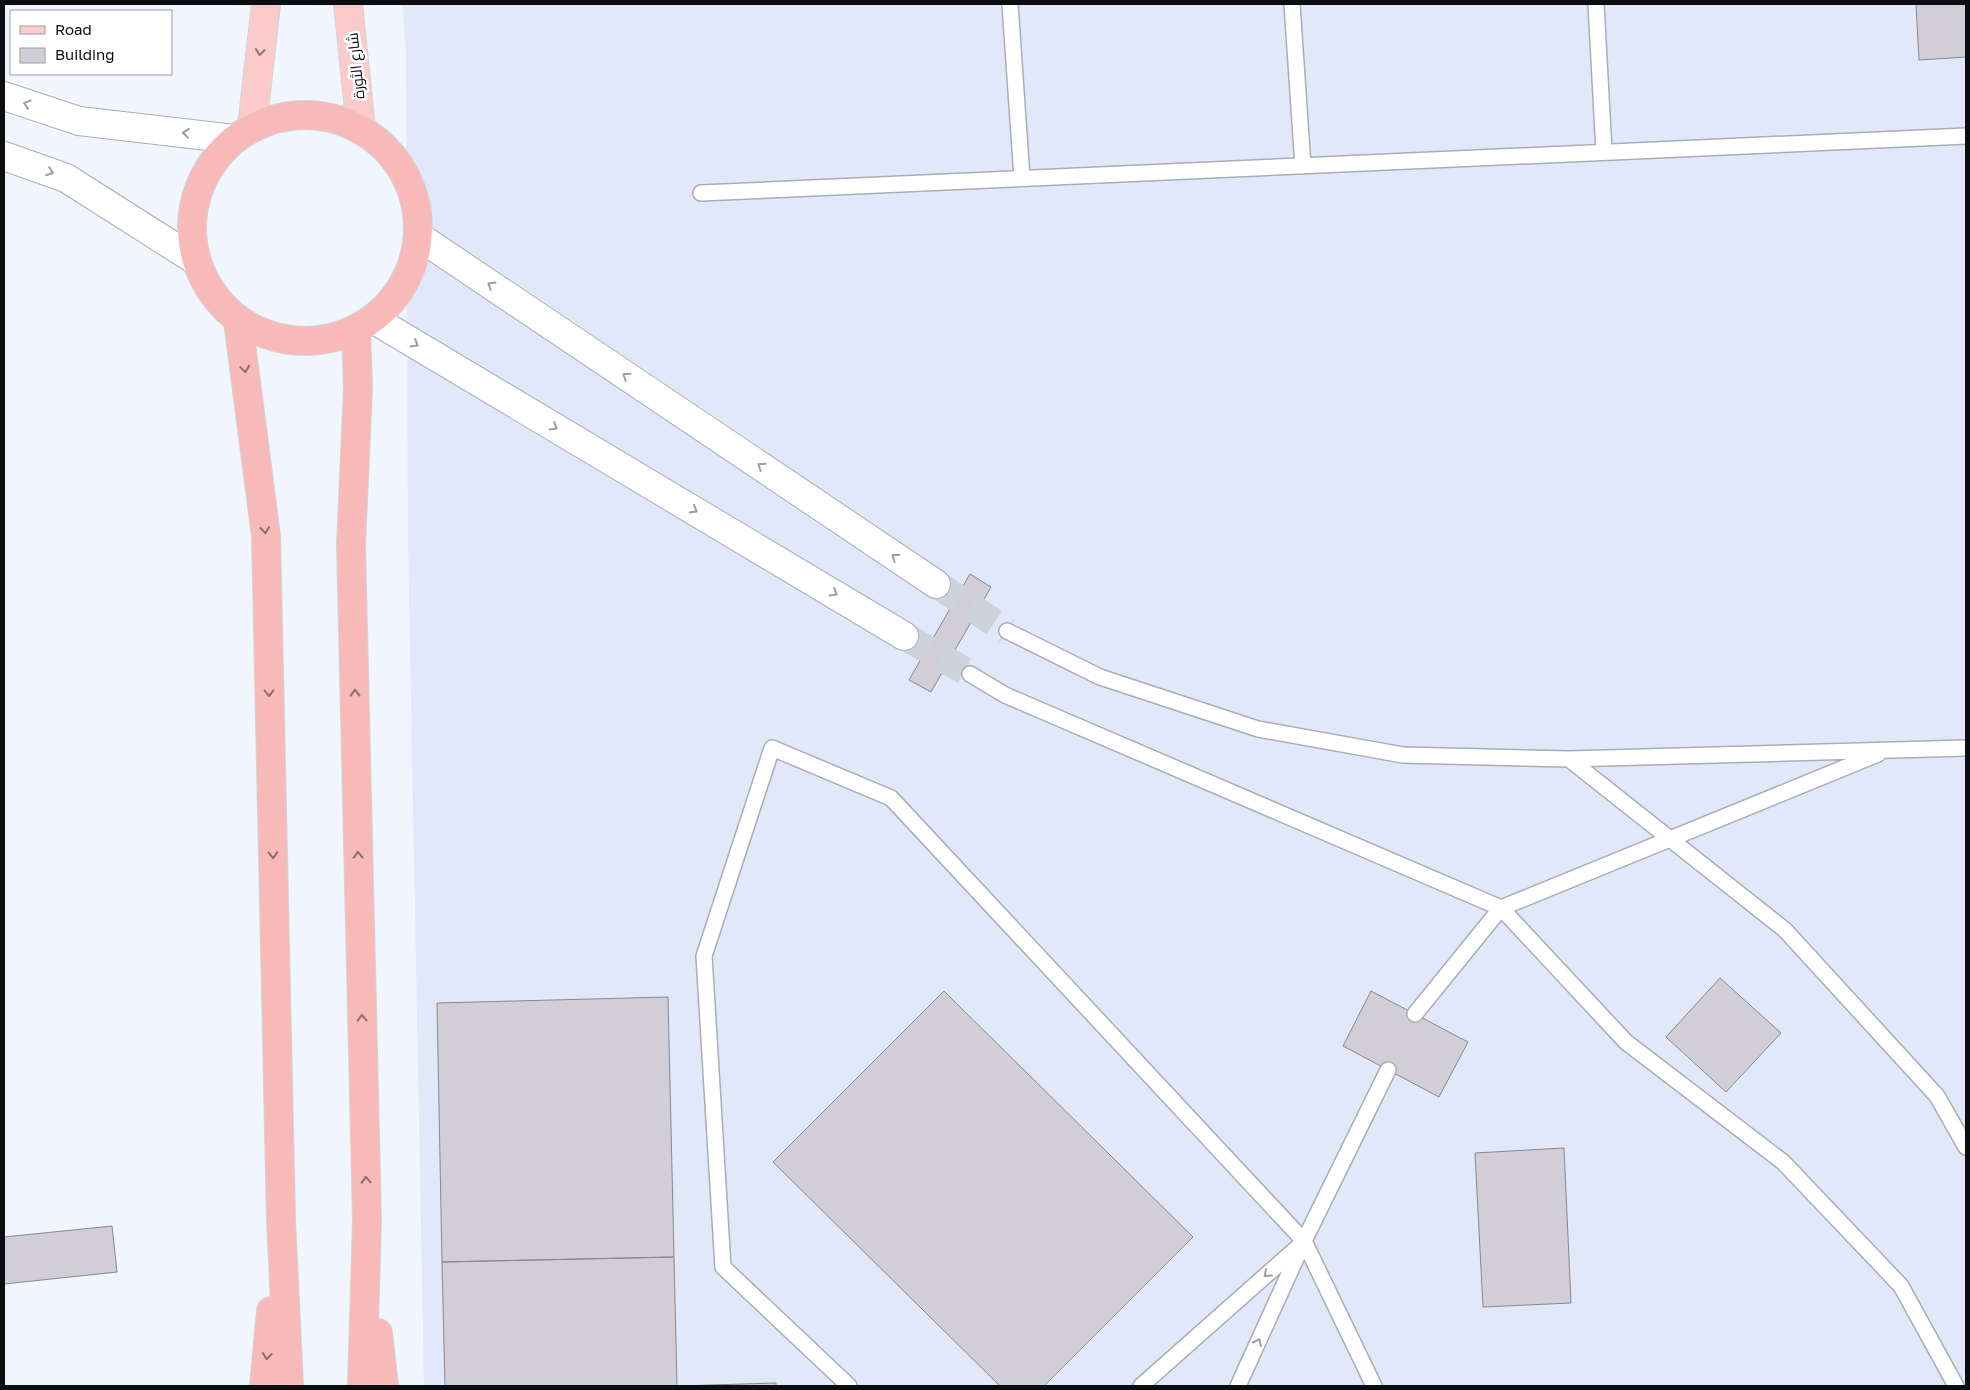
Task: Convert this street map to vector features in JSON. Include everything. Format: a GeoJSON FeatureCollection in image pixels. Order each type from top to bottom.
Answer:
{"type":"FeatureCollection","features":[{"type":"Feature","properties":{"kind":"highway"},"geometry":{"type":"LineString","coordinates":[[288,116],[326,116],[361,129],[386,149],[405,174],[416,204],[418,236],[412,268],[396,296],[365,325],[306,342],[270,336],[238,321],[212,296],[195,260],[190,227],[196,193],[211,163],[243,133],[288,116]]}},
{"type":"Feature","properties":{"kind":"highway"},"geometry":{"type":"LineString","coordinates":[[238,321],[266,536],[281,1220],[289,1386]]}},
{"type":"Feature","properties":{"kind":"highway"},"geometry":{"type":"LineString","coordinates":[[362,1386],[367,1221],[351,545],[358,388],[365,325]]}},
{"type":"Feature","properties":{"kind":"highway"},"geometry":{"type":"LineString","coordinates":[[264,1386],[281,1220]]}},
{"type":"Feature","properties":{"kind":"highway"},"geometry":{"type":"LineString","coordinates":[[367,1221],[384,1386]]}},
{"type":"Feature","properties":{"kind":"main road"},"geometry":{"type":"LineString","coordinates":[[243,133],[266,4]]}},
{"type":"Feature","properties":{"kind":"main road","name":"شارع الثورة"},"geometry":{"type":"LineString","coordinates":[[348,4],[361,129]]}},
{"type":"Feature","properties":{"kind":"street"},"geometry":{"type":"LineString","coordinates":[[4,96],[78,121],[243,133]]}},
{"type":"Feature","properties":{"kind":"street"},"geometry":{"type":"LineString","coordinates":[[4,156],[66,178],[195,260]]}},
{"type":"Feature","properties":{"kind":"street"},"geometry":{"type":"LineString","coordinates":[[418,236],[936,584]]}},
{"type":"Feature","properties":{"kind":"street"},"geometry":{"type":"LineString","coordinates":[[365,325],[904,636]]}},
{"type":"Feature","properties":{"kind":"lane"},"geometry":{"type":"LineString","coordinates":[[1010,4],[1022,178]]}},
{"type":"Feature","properties":{"kind":"lane"},"geometry":{"type":"LineString","coordinates":[[1292,4],[1303,166]]}},
{"type":"Feature","properties":{"kind":"lane"},"geometry":{"type":"LineString","coordinates":[[1596,4],[1604,152]]}},
{"type":"Feature","properties":{"kind":"lane"},"geometry":{"type":"LineString","coordinates":[[702,193],[1966,136]]}},
{"type":"Feature","properties":{"kind":"lane"},"geometry":{"type":"LineString","coordinates":[[1007,630],[1100,677],[1258,729],[1403,755],[1569,759],[1966,748]]}},
{"type":"Feature","properties":{"kind":"lane"},"geometry":{"type":"LineString","coordinates":[[970,674],[1005,695],[1501,908],[1626,1042],[1784,1162],[1901,1286],[1956,1386]]}},
{"type":"Feature","properties":{"kind":"lane"},"geometry":{"type":"LineString","coordinates":[[849,1386],[723,1266],[704,956],[772,748],[891,798],[1304,1241],[1374,1386]]}},
{"type":"Feature","properties":{"kind":"lane"},"geometry":{"type":"LineString","coordinates":[[1415,1014],[1501,908],[1887,750]]}},
{"type":"Feature","properties":{"kind":"lane"},"geometry":{"type":"LineString","coordinates":[[1569,759],[1785,930],[1937,1096],[1966,1147]]}},
{"type":"Feature","properties":{"kind":"lane"},"geometry":{"type":"LineString","coordinates":[[1238,1386],[1304,1241],[1388,1070]]}},
{"type":"Feature","properties":{"kind":"lane"},"geometry":{"type":"LineString","coordinates":[[1141,1386],[1304,1241]]}},
{"type":"Feature","properties":{"kind":"shaded area"},"geometry":{"type":"Polygon","coordinates":[[[402,4],[1966,4],[1966,1386],[424,1386],[408,539],[406,50],[402,4]]]}},
{"type":"Feature","properties":{"kind":"building"},"geometry":{"type":"Polygon","coordinates":[[[1916,4],[1966,4],[1966,57],[1919,60],[1916,4]]]}},
{"type":"Feature","properties":{"kind":"building"},"geometry":{"type":"Polygon","coordinates":[[[970,574],[991,587],[931,692],[909,680],[970,574]]]}},
{"type":"Feature","properties":{"kind":"building"},"geometry":{"type":"Polygon","coordinates":[[[1720,978],[1781,1033],[1726,1092],[1666,1037],[1720,978]]]}},
{"type":"Feature","properties":{"kind":"building"},"geometry":{"type":"Polygon","coordinates":[[[944,991],[1193,1237],[1044,1386],[1000,1386],[773,1162],[944,991]]]}},
{"type":"Feature","properties":{"kind":"building"},"geometry":{"type":"Polygon","coordinates":[[[1371,991],[1468,1042],[1439,1097],[1343,1046],[1371,991]]]}},
{"type":"Feature","properties":{"kind":"building"},"geometry":{"type":"Polygon","coordinates":[[[668,997],[674,1257],[442,1262],[437,1003],[668,997]]]}},
{"type":"Feature","properties":{"kind":"building"},"geometry":{"type":"Polygon","coordinates":[[[1564,1148],[1571,1303],[1483,1307],[1475,1153],[1564,1148]]]}},
{"type":"Feature","properties":{"kind":"building"},"geometry":{"type":"Polygon","coordinates":[[[112,1226],[117,1272],[4,1284],[4,1237],[112,1226]]]}},
{"type":"Feature","properties":{"kind":"building"},"geometry":{"type":"Polygon","coordinates":[[[674,1257],[677,1386],[445,1386],[442,1262],[674,1257]]]}},
{"type":"Feature","properties":{"kind":"building"},"geometry":{"type":"Polygon","coordinates":[[[776,1383],[776,1386],[677,1386],[776,1383]]]}},
{"type":"Feature","properties":{"kind":"tunnel"},"geometry":{"type":"LineString","coordinates":[[936,584],[1007,631]]}},
{"type":"Feature","properties":{"kind":"tunnel"},"geometry":{"type":"LineString","coordinates":[[904,636],[970,674]]}}]}
